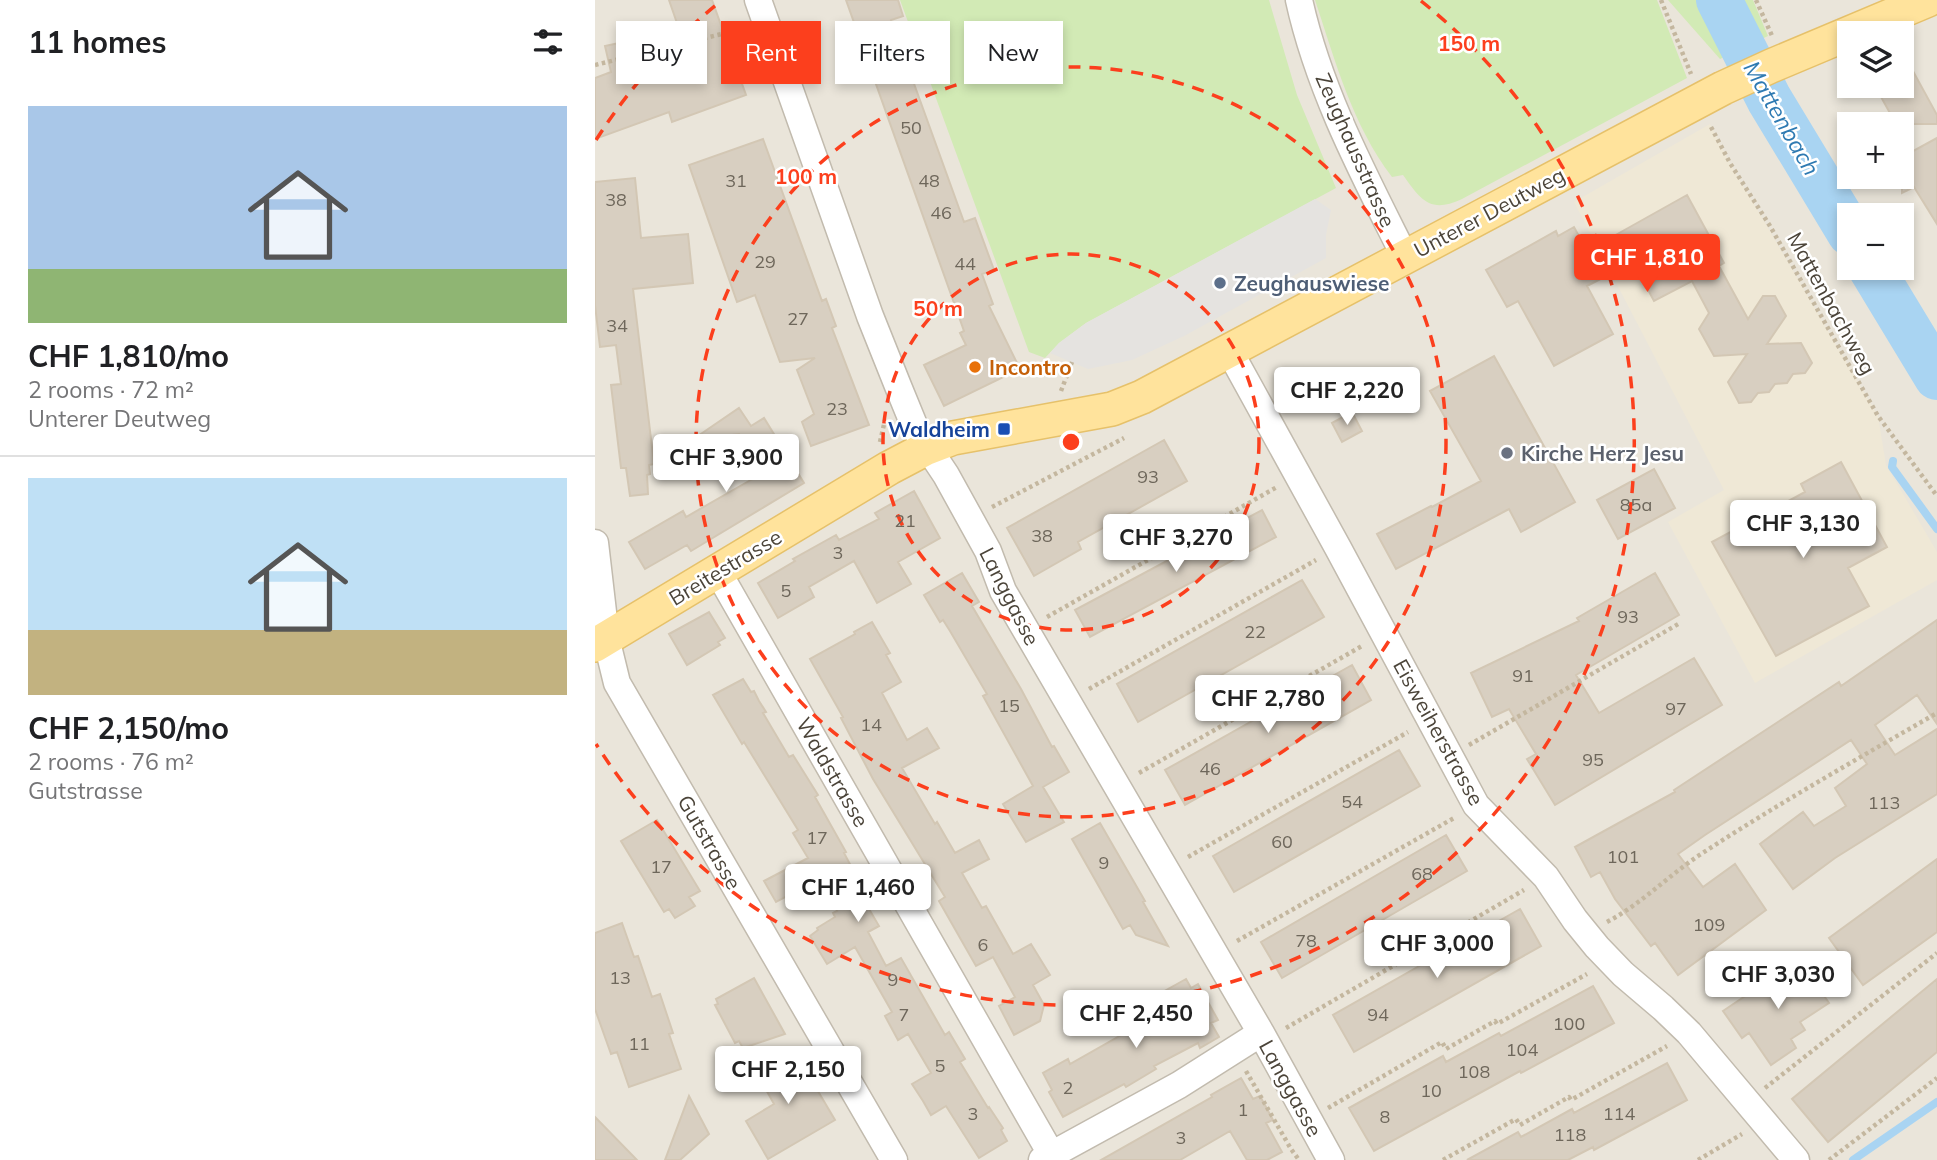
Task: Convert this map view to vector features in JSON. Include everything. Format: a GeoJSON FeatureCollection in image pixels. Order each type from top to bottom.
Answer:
{"type":"FeatureCollection","features":[{"type":"Feature","properties":{"kind":"main road","name":"Unterer Deutweg"},"geometry":{"type":"LineString","coordinates":[[927,448],[963,436],[1112,409],[1142,397],[1405,257],[1708,83],[1772,53],[1927,0]]}},
{"type":"Feature","properties":{"kind":"main road","name":"Breitestrasse"},"geometry":{"type":"LineString","coordinates":[[601,642],[889,468],[927,448]]}},
{"type":"Feature","properties":{"kind":"street","name":"Zeughausstrasse"},"geometry":{"type":"LineString","coordinates":[[1299,0],[1329,98],[1405,257]]}},
{"type":"Feature","properties":{"kind":"street"},"geometry":{"type":"LineString","coordinates":[[1927,0],[1937,21]]}},
{"type":"Feature","properties":{"kind":"street","name":"Langgasse"},"geometry":{"type":"LineString","coordinates":[[762,12],[870,316],[916,429],[946,475],[988,551],[1003,591],[1271,1032],[1331,1160]]}},
{"type":"Feature","properties":{"kind":"street","name":"Eisweiherstrasse"},"geometry":{"type":"LineString","coordinates":[[1230,352],[1476,805],[1546,877],[1585,934],[1610,961],[1689,1033],[1796,1160]]}},
{"type":"Feature","properties":{"kind":"street","name":"Gutstrasse"},"geometry":{"type":"LineString","coordinates":[[595,543],[601,642],[617,682],[894,1160]]}},
{"type":"Feature","properties":{"kind":"street","name":"Waldstrasse"},"geometry":{"type":"LineString","coordinates":[[718,572],[1047,1157]]}},
{"type":"Feature","properties":{"kind":"street"},"geometry":{"type":"LineString","coordinates":[[1047,1157],[1179,1084],[1234,1050],[1271,1032]]}},
{"type":"Feature","properties":{"kind":"path"},"geometry":{"type":"LineString","coordinates":[[1661,0],[1708,83]]}},
{"type":"Feature","properties":{"kind":"path"},"geometry":{"type":"LineString","coordinates":[[1756,0],[1772,53]]}},
{"type":"Feature","properties":{"kind":"path"},"geometry":{"type":"LineString","coordinates":[[595,65],[762,12]]}},
{"type":"Feature","properties":{"kind":"path","name":"Mattenbachweg"},"geometry":{"type":"LineString","coordinates":[[1707,120],[1878,416],[1937,496]]}},
{"type":"Feature","properties":{"kind":"path"},"geometry":{"type":"LineString","coordinates":[[1061,391],[1072,362]]}},
{"type":"Feature","properties":{"kind":"path"},"geometry":{"type":"LineString","coordinates":[[971,520],[1125,437]]}},
{"type":"Feature","properties":{"kind":"path"},"geometry":{"type":"LineString","coordinates":[[1047,617],[1298,475]]}},
{"type":"Feature","properties":{"kind":"path"},"geometry":{"type":"LineString","coordinates":[[1088,690],[1338,548]]}},
{"type":"Feature","properties":{"kind":"path"},"geometry":{"type":"LineString","coordinates":[[1450,756],[1680,623]]}},
{"type":"Feature","properties":{"kind":"path"},"geometry":{"type":"LineString","coordinates":[[1146,769],[1384,634]]}},
{"type":"Feature","properties":{"kind":"path"},"geometry":{"type":"LineString","coordinates":[[1585,934],[1626,912],[1696,858],[1819,780],[1937,713]]}},
{"type":"Feature","properties":{"kind":"path"},"geometry":{"type":"LineString","coordinates":[[1195,853],[1430,719]]}},
{"type":"Feature","properties":{"kind":"path"},"geometry":{"type":"LineString","coordinates":[[1244,937],[1476,805]]}},
{"type":"Feature","properties":{"kind":"path"},"geometry":{"type":"LineString","coordinates":[[1271,1032],[1546,877]]}},
{"type":"Feature","properties":{"kind":"path"},"geometry":{"type":"LineString","coordinates":[[1698,1160],[1937,954]]}},
{"type":"Feature","properties":{"kind":"path"},"geometry":{"type":"LineString","coordinates":[[1327,1108],[1442,1042],[1446,1049],[1610,961]]}},
{"type":"Feature","properties":{"kind":"path"},"geometry":{"type":"LineString","coordinates":[[1443,1160],[1516,1119],[1520,1125],[1569,1097],[1571,1100],[1689,1033]]}},
{"type":"Feature","properties":{"kind":"path"},"geometry":{"type":"LineString","coordinates":[[1234,1050],[1300,1160]]}},
{"type":"Feature","properties":{"kind":"path"},"geometry":{"type":"LineString","coordinates":[[1829,1160],[1937,1078]]}},
{"type":"Feature","properties":{"kind":"shaded area"},"geometry":{"type":"Polygon","coordinates":[[[595,0],[1937,0],[1937,1160],[595,1160],[595,0]]]}},
{"type":"Feature","properties":{"kind":"shaded area"},"geometry":{"type":"Polygon","coordinates":[[[1710,124],[1730,163],[1878,416],[1886,465],[1937,552],[1937,580],[1755,683],[1668,522],[1724,490],[1574,202],[1710,124]]]}},
{"type":"Feature","properties":{"kind":"shaded area","name":"Zeughauswiese"},"geometry":{"type":"Polygon","coordinates":[[[1315,199],[1331,210],[1326,235],[1326,258],[1184,336],[1132,360],[1088,369],[1050,353],[1086,323],[1315,199]]]}},
{"type":"Feature","properties":{"kind":"green space","name":"Zeughauswiese"},"geometry":{"type":"Polygon","coordinates":[[[900,0],[1269,0],[1297,95],[1336,188],[1086,323],[1059,343],[1045,358],[1029,352],[931,84],[950,84],[950,21],[908,21],[900,0]]]}},
{"type":"Feature","properties":{"kind":"green space"},"geometry":{"type":"Polygon","coordinates":[[[1315,0],[1657,0],[1687,78],[1462,199],[1434,205],[1421,198],[1403,175],[1392,177],[1378,157],[1346,92],[1315,0]]]}},
{"type":"Feature","properties":{"kind":"green space"},"geometry":{"type":"Polygon","coordinates":[[[1668,0],[1753,0],[1768,36],[1720,59],[1668,0]]]}},
{"type":"Feature","properties":{"kind":"building"},"geometry":{"type":"Polygon","coordinates":[[[669,0],[712,0],[721,25],[721,84],[742,84],[746,95],[672,122],[669,112],[595,139],[595,78],[611,72],[605,46],[616,44],[616,84],[707,84],[707,21],[676,21],[669,0]]]}},
{"type":"Feature","properties":{"kind":"building"},"geometry":{"type":"Polygon","coordinates":[[[846,0],[898,0],[903,16],[891,21],[853,21],[846,0]]]}},
{"type":"Feature","properties":{"kind":"building"},"geometry":{"type":"Polygon","coordinates":[[[1914,73],[1937,115],[1937,124],[1914,124],[1914,112],[1889,112],[1882,98],[1914,98],[1914,73]]]}},
{"type":"Feature","properties":{"kind":"building"},"geometry":{"type":"Polygon","coordinates":[[[876,84],[914,84],[964,222],[975,218],[994,270],[982,274],[993,304],[989,306],[1020,369],[944,406],[924,365],[966,345],[960,333],[964,331],[876,84]]]}},
{"type":"Feature","properties":{"kind":"building"},"geometry":{"type":"Polygon","coordinates":[[[1937,138],[1937,224],[1914,187],[1914,150],[1937,138]]]}},
{"type":"Feature","properties":{"kind":"building"},"geometry":{"type":"Polygon","coordinates":[[[763,139],[822,301],[826,299],[836,326],[832,328],[869,425],[811,446],[802,422],[814,414],[797,370],[815,358],[780,362],[755,295],[737,302],[689,165],[763,139]]]}},
{"type":"Feature","properties":{"kind":"building"},"geometry":{"type":"Polygon","coordinates":[[[635,178],[641,238],[688,234],[693,283],[633,289],[654,464],[649,465],[650,474],[647,475],[648,494],[630,496],[626,468],[621,468],[611,385],[621,384],[616,345],[600,347],[595,305],[595,182],[635,178]]]}},
{"type":"Feature","properties":{"kind":"building"},"geometry":{"type":"Polygon","coordinates":[[[1687,195],[1724,263],[1719,266],[1748,319],[1763,296],[1775,296],[1786,316],[1767,344],[1801,343],[1812,363],[1805,373],[1793,374],[1787,383],[1775,384],[1769,392],[1758,393],[1751,402],[1739,403],[1728,382],[1747,354],[1714,356],[1699,329],[1709,313],[1692,281],[1654,301],[1633,262],[1587,286],[1613,334],[1554,366],[1518,301],[1507,307],[1486,270],[1556,231],[1558,236],[1574,227],[1587,251],[1687,195]]]}},
{"type":"Feature","properties":{"kind":"building","name":"Kirche Herz Jesu"},"geometry":{"type":"Polygon","coordinates":[[[1494,356],[1575,502],[1521,532],[1509,509],[1396,569],[1377,534],[1481,481],[1430,391],[1494,356]]]}},
{"type":"Feature","properties":{"kind":"building"},"geometry":{"type":"Polygon","coordinates":[[[739,408],[751,426],[764,418],[804,483],[691,551],[687,545],[645,569],[629,542],[683,511],[686,517],[763,473],[739,434],[692,440],[739,408]]]}},
{"type":"Feature","properties":{"kind":"building"},"geometry":{"type":"Polygon","coordinates":[[[1352,412],[1362,431],[1342,442],[1332,423],[1352,412]]]}},
{"type":"Feature","properties":{"kind":"building"},"geometry":{"type":"Polygon","coordinates":[[[1164,440],[1187,481],[1078,542],[1081,549],[1034,576],[1007,528],[1164,440]]]}},
{"type":"Feature","properties":{"kind":"building"},"geometry":{"type":"Polygon","coordinates":[[[1841,462],[1887,547],[1848,568],[1869,606],[1776,656],[1712,542],[1805,492],[1801,484],[1841,462]]]}},
{"type":"Feature","properties":{"kind":"building"},"geometry":{"type":"Polygon","coordinates":[[[1654,469],[1675,508],[1618,539],[1597,500],[1654,469]]]}},
{"type":"Feature","properties":{"kind":"building"},"geometry":{"type":"Polygon","coordinates":[[[914,491],[940,538],[898,562],[911,584],[877,603],[854,561],[809,587],[814,597],[778,618],[758,583],[836,535],[839,540],[879,519],[875,513],[914,491]]]}},
{"type":"Feature","properties":{"kind":"building"},"geometry":{"type":"Polygon","coordinates":[[[1262,510],[1276,537],[1090,637],[1075,610],[1262,510]]]}},
{"type":"Feature","properties":{"kind":"building"},"geometry":{"type":"Polygon","coordinates":[[[962,573],[979,602],[972,606],[1069,772],[1043,787],[1064,822],[1026,842],[1003,804],[1033,786],[983,696],[987,694],[943,620],[940,622],[924,595],[962,573]]]}},
{"type":"Feature","properties":{"kind":"building"},"geometry":{"type":"Polygon","coordinates":[[[1655,573],[1679,615],[1576,675],[1599,713],[1694,658],[1722,705],[1555,805],[1527,759],[1536,754],[1509,709],[1492,717],[1471,673],[1579,621],[1577,618],[1655,573]]]}},
{"type":"Feature","properties":{"kind":"building"},"geometry":{"type":"Polygon","coordinates":[[[1302,580],[1324,617],[1138,722],[1117,684],[1302,580]]]}},
{"type":"Feature","properties":{"kind":"building"},"geometry":{"type":"Polygon","coordinates":[[[709,612],[725,638],[718,642],[720,645],[687,665],[669,634],[709,612]]]}},
{"type":"Feature","properties":{"kind":"building"},"geometry":{"type":"Polygon","coordinates":[[[1937,620],[1937,724],[1917,695],[1875,725],[1895,755],[1937,729],[1937,794],[1835,858],[1793,889],[1760,844],[1803,812],[1814,826],[1846,806],[1835,788],[1867,764],[1851,740],[1705,835],[1678,854],[1703,887],[1735,864],[1766,910],[1678,975],[1655,943],[1651,946],[1615,899],[1600,872],[1591,877],[1575,847],[1675,792],[1674,790],[1839,682],[1841,686],[1937,620]]]}},
{"type":"Feature","properties":{"kind":"building"},"geometry":{"type":"Polygon","coordinates":[[[872,622],[890,653],[886,655],[901,682],[882,693],[907,740],[927,728],[939,748],[902,768],[955,853],[979,840],[989,859],[962,873],[982,908],[986,906],[1013,954],[1031,944],[1050,975],[1033,985],[1044,1005],[1040,1021],[1014,1035],[999,1006],[1015,997],[993,957],[976,966],[939,901],[945,897],[873,779],[841,718],[843,717],[810,659],[872,622]]]}},
{"type":"Feature","properties":{"kind":"building"},"geometry":{"type":"Polygon","coordinates":[[[1352,665],[1371,700],[1185,805],[1165,770],[1352,665]]]}},
{"type":"Feature","properties":{"kind":"building"},"geometry":{"type":"Polygon","coordinates":[[[743,679],[751,692],[754,691],[766,712],[763,713],[789,757],[793,755],[818,795],[815,797],[846,852],[844,853],[853,870],[848,873],[879,926],[868,932],[886,966],[901,958],[945,1035],[949,1032],[965,1059],[960,1062],[1003,1128],[1001,1130],[1007,1141],[979,1158],[946,1106],[931,1115],[912,1084],[931,1073],[908,1034],[898,1040],[885,1016],[892,1012],[855,947],[827,964],[810,936],[817,928],[835,917],[833,913],[837,911],[819,879],[776,902],[764,881],[808,858],[793,833],[798,830],[713,695],[743,679]]]}},
{"type":"Feature","properties":{"kind":"building"},"geometry":{"type":"Polygon","coordinates":[[[1399,750],[1420,786],[1234,892],[1213,856],[1399,750]]]}},
{"type":"Feature","properties":{"kind":"building"},"geometry":{"type":"Polygon","coordinates":[[[657,820],[700,891],[689,897],[695,906],[675,918],[669,909],[664,912],[621,841],[657,820]]]}},
{"type":"Feature","properties":{"kind":"building"},"geometry":{"type":"Polygon","coordinates":[[[1100,823],[1168,946],[1136,935],[1130,925],[1123,929],[1072,839],[1100,823]]]}},
{"type":"Feature","properties":{"kind":"building"},"geometry":{"type":"Polygon","coordinates":[[[1446,835],[1467,871],[1282,978],[1261,942],[1446,835]]]}},
{"type":"Feature","properties":{"kind":"building"},"geometry":{"type":"Polygon","coordinates":[[[1937,859],[1937,932],[1863,985],[1829,938],[1937,859]]]}},
{"type":"Feature","properties":{"kind":"building"},"geometry":{"type":"Polygon","coordinates":[[[1520,909],[1541,946],[1354,1052],[1333,1015],[1520,909]]]}},
{"type":"Feature","properties":{"kind":"building"},"geometry":{"type":"Polygon","coordinates":[[[622,923],[634,957],[638,956],[652,997],[660,994],[673,1033],[669,1034],[681,1069],[629,1087],[617,1052],[611,1054],[595,1009],[595,933],[622,923]]]}},
{"type":"Feature","properties":{"kind":"building"},"geometry":{"type":"Polygon","coordinates":[[[1799,960],[1829,1003],[1800,1022],[1805,1030],[1791,1039],[1796,1048],[1771,1065],[1749,1033],[1742,1038],[1723,1011],[1799,960]]]}},
{"type":"Feature","properties":{"kind":"building"},"geometry":{"type":"Polygon","coordinates":[[[754,978],[785,1034],[743,1048],[739,1041],[735,1043],[715,1005],[718,1004],[716,999],[754,978]]]}},
{"type":"Feature","properties":{"kind":"building"},"geometry":{"type":"Polygon","coordinates":[[[1186,979],[1191,988],[1198,984],[1218,1020],[1211,1023],[1219,1037],[1200,1048],[1198,1043],[1154,1066],[1156,1069],[1126,1087],[1124,1084],[1063,1117],[1049,1092],[1052,1090],[1043,1073],[1068,1059],[1070,1064],[1162,1012],[1154,997],[1186,979]]]}},
{"type":"Feature","properties":{"kind":"building"},"geometry":{"type":"Polygon","coordinates":[[[1937,979],[1937,1052],[1828,1142],[1792,1099],[1937,979]]]}},
{"type":"Feature","properties":{"kind":"building"},"geometry":{"type":"Polygon","coordinates":[[[1593,986],[1614,1023],[1374,1151],[1349,1108],[1443,1056],[1446,1062],[1499,1033],[1501,1036],[1593,986]]]}},
{"type":"Feature","properties":{"kind":"building"},"geometry":{"type":"Polygon","coordinates":[[[793,1049],[835,1120],[768,1159],[746,1121],[774,1104],[755,1070],[793,1049]]]}},
{"type":"Feature","properties":{"kind":"building"},"geometry":{"type":"Polygon","coordinates":[[[1667,1063],[1687,1100],[1594,1150],[1593,1147],[1568,1160],[1467,1160],[1518,1132],[1521,1137],[1572,1109],[1574,1113],[1667,1063]]]}},
{"type":"Feature","properties":{"kind":"building"},"geometry":{"type":"Polygon","coordinates":[[[1241,1078],[1253,1099],[1260,1096],[1273,1120],[1266,1123],[1282,1152],[1267,1160],[1247,1160],[1230,1131],[1180,1160],[1101,1160],[1212,1097],[1211,1095],[1241,1078]]]}},
{"type":"Feature","properties":{"kind":"building"},"geometry":{"type":"Polygon","coordinates":[[[689,1096],[709,1134],[680,1160],[665,1160],[689,1096]]]}},
{"type":"Feature","properties":{"kind":"building"},"geometry":{"type":"Polygon","coordinates":[[[595,1117],[637,1160],[595,1160],[595,1117]]]}},
{"type":"Feature","properties":{"kind":"waterway","name":"Mattenbach"},"geometry":{"type":"LineString","coordinates":[[1719,0],[1769,99],[1837,211]]}},
{"type":"Feature","properties":{"kind":"waterway","name":"Mattenbach"},"geometry":{"type":"LineString","coordinates":[[1878,280],[1937,377]]}},
{"type":"Feature","properties":{"kind":"waterway"},"geometry":{"type":"LineString","coordinates":[[1893,461],[1892,467],[1937,529]]}},
{"type":"Feature","properties":{"kind":"waterway"},"geometry":{"type":"LineString","coordinates":[[1853,1160],[1937,1102]]}},
{"type":"Feature","properties":{"kind":"place","name":"Zeughauswiese"},"geometry":{"type":"Point","coordinates":[1220,283]}},
{"type":"Feature","properties":{"kind":"place","name":"Incontro"},"geometry":{"type":"Point","coordinates":[975,367]}},
{"type":"Feature","properties":{"kind":"place","name":"Waldheim"},"geometry":{"type":"Point","coordinates":[1004,429]}},
{"type":"Feature","properties":{"kind":"place","name":"Kirche Herz Jesu"},"geometry":{"type":"Point","coordinates":[1507,453]}}]}
